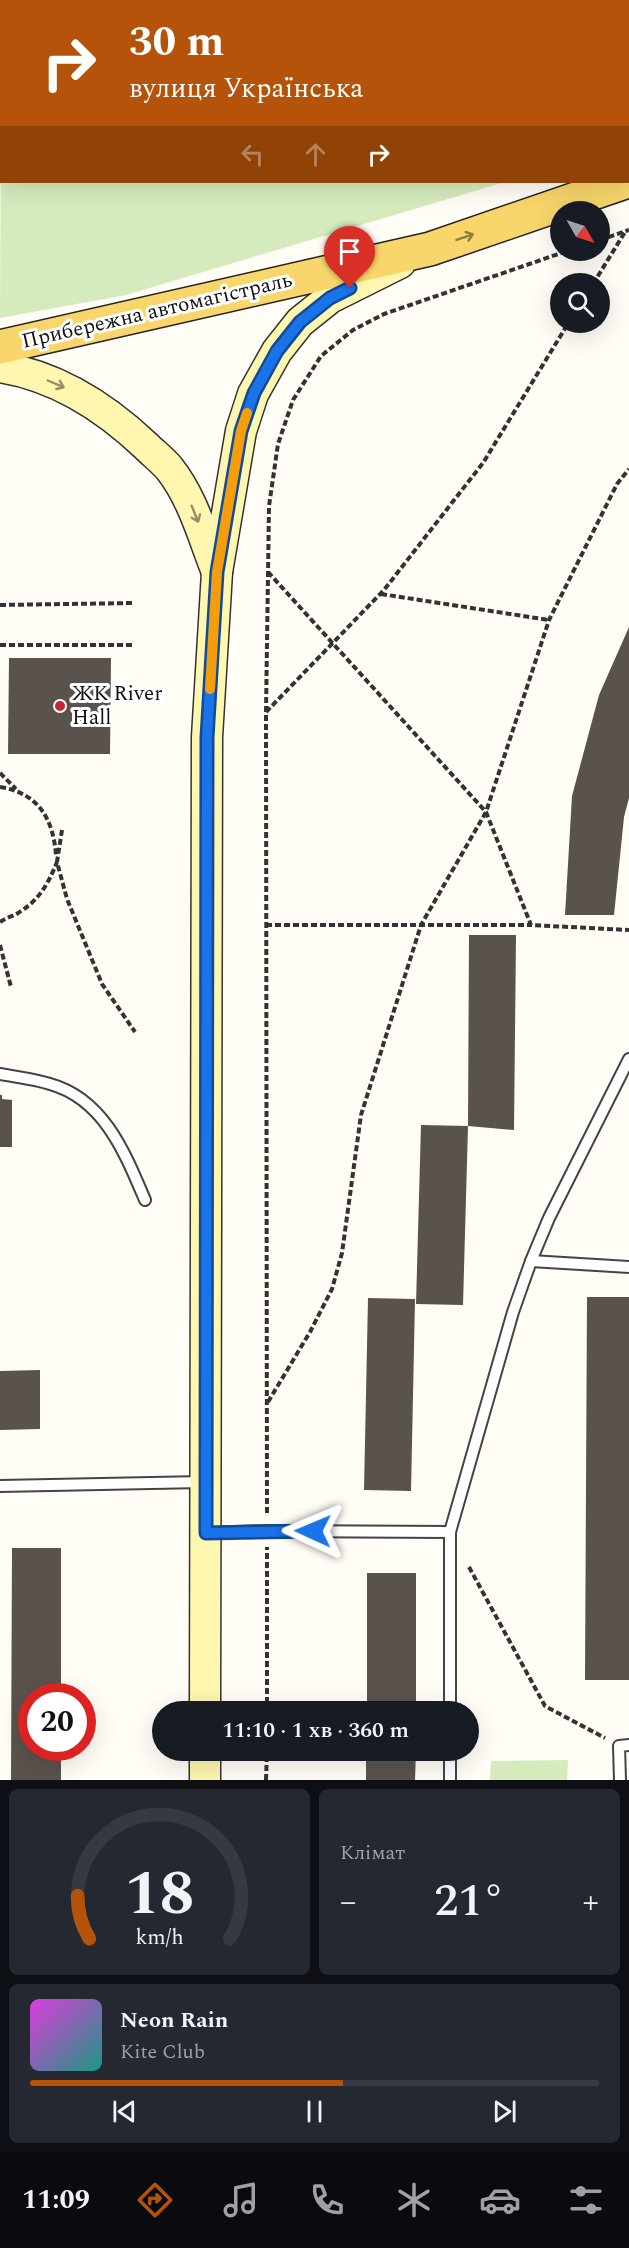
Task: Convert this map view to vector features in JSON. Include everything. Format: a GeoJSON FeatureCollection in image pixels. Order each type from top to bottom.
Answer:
{"type":"FeatureCollection","features":[{"type":"Feature","properties":{"kind":"main road"},"geometry":{"type":"LineString","coordinates":[[517,219],[558,183]]}},
{"type":"Feature","properties":{"kind":"main road","name":"Прибережна автомагістраль"},"geometry":{"type":"LineString","coordinates":[[0,347],[430,249],[621,183]]}},
{"type":"Feature","properties":{"kind":"main road"},"geometry":{"type":"LineString","coordinates":[[205,1701],[207,737],[217,572],[241,431],[254,393],[277,351],[300,322],[330,298],[430,249]]}},
{"type":"Feature","properties":{"kind":"main road"},"geometry":{"type":"LineString","coordinates":[[0,367],[16,369],[58,384],[100,407],[169,468],[192,507],[217,572]]}},
{"type":"Feature","properties":{"kind":"main road"},"geometry":{"type":"LineString","coordinates":[[205,1761],[205,1780]]}},
{"type":"Feature","properties":{"kind":"lane"},"geometry":{"type":"LineString","coordinates":[[450,1701],[450,1532],[513,1312],[531,1261],[549,1218],[629,1059]]}},
{"type":"Feature","properties":{"kind":"lane"},"geometry":{"type":"LineString","coordinates":[[0,1074],[51,1084],[86,1102],[102,1118],[116,1138],[145,1200]]}},
{"type":"Feature","properties":{"kind":"lane"},"geometry":{"type":"LineString","coordinates":[[531,1261],[629,1267]]}},
{"type":"Feature","properties":{"kind":"lane"},"geometry":{"type":"LineString","coordinates":[[0,1486],[206,1481]]}},
{"type":"Feature","properties":{"kind":"lane"},"geometry":{"type":"LineString","coordinates":[[206,1533],[450,1532]]}},
{"type":"Feature","properties":{"kind":"lane"},"geometry":{"type":"LineString","coordinates":[[620,1780],[624,1745]]}},
{"type":"Feature","properties":{"kind":"lane"},"geometry":{"type":"LineString","coordinates":[[450,1761],[450,1780]]}},
{"type":"Feature","properties":{"kind":"path"},"geometry":{"type":"LineString","coordinates":[[610,237],[627,231]]}},
{"type":"Feature","properties":{"kind":"path"},"geometry":{"type":"LineString","coordinates":[[600,273],[627,231]]}},
{"type":"Feature","properties":{"kind":"path"},"geometry":{"type":"LineString","coordinates":[[267,1701],[266,712],[268,506],[278,444],[293,400],[321,356],[353,330],[384,314],[550,257]]}},
{"type":"Feature","properties":{"kind":"path"},"geometry":{"type":"LineString","coordinates":[[266,712],[380,594],[483,463],[562,333]]}},
{"type":"Feature","properties":{"kind":"path"},"geometry":{"type":"LineString","coordinates":[[267,1403],[310,1332],[332,1290],[342,1253],[361,1114],[421,924],[486,812],[549,620],[617,484],[629,469]]}},
{"type":"Feature","properties":{"kind":"path"},"geometry":{"type":"LineString","coordinates":[[268,572],[486,812],[531,925]]}},
{"type":"Feature","properties":{"kind":"path"},"geometry":{"type":"LineString","coordinates":[[380,594],[549,620]]}},
{"type":"Feature","properties":{"kind":"path"},"geometry":{"type":"LineString","coordinates":[[0,605],[133,603]]}},
{"type":"Feature","properties":{"kind":"path"},"geometry":{"type":"LineString","coordinates":[[0,645],[132,645]]}},
{"type":"Feature","properties":{"kind":"path"},"geometry":{"type":"LineString","coordinates":[[0,773],[17,790],[34,800],[47,818],[55,839],[57,862],[67,899],[102,984],[135,1032]]}},
{"type":"Feature","properties":{"kind":"path"},"geometry":{"type":"LineString","coordinates":[[0,787],[17,790]]}},
{"type":"Feature","properties":{"kind":"path"},"geometry":{"type":"LineString","coordinates":[[0,922],[20,913],[35,901],[49,883],[57,862],[62,830]]}},
{"type":"Feature","properties":{"kind":"path"},"geometry":{"type":"LineString","coordinates":[[266,925],[531,925],[629,930]]}},
{"type":"Feature","properties":{"kind":"path"},"geometry":{"type":"LineString","coordinates":[[0,945],[11,987]]}},
{"type":"Feature","properties":{"kind":"path"},"geometry":{"type":"LineString","coordinates":[[450,1532],[545,1706],[624,1745]]}},
{"type":"Feature","properties":{"kind":"path"},"geometry":{"type":"LineString","coordinates":[[267,1761],[267,1780]]}},
{"type":"Feature","properties":{"kind":"green space"},"geometry":{"type":"Polygon","coordinates":[[[1,183],[502,183],[126,295],[0,318],[1,183]]]}},
{"type":"Feature","properties":{"kind":"green space"},"geometry":{"type":"Polygon","coordinates":[[[568,1760],[567,1780],[490,1780],[491,1761],[568,1760]]]}},
{"type":"Feature","properties":{"kind":"building"},"geometry":{"type":"Polygon","coordinates":[[[629,627],[629,798],[624,817],[614,915],[565,915],[572,796],[599,695],[629,627]]]}},
{"type":"Feature","properties":{"kind":"building","name":"ЖК River Hall"},"geometry":{"type":"Polygon","coordinates":[[[9,658],[111,658],[110,754],[8,754],[9,658]]]}},
{"type":"Feature","properties":{"kind":"building"},"geometry":{"type":"Polygon","coordinates":[[[469,935],[516,935],[514,1130],[468,1126],[469,935]]]}},
{"type":"Feature","properties":{"kind":"building"},"geometry":{"type":"Polygon","coordinates":[[[0,1095],[2,1099],[12,1100],[12,1147],[0,1147],[0,1095]]]}},
{"type":"Feature","properties":{"kind":"building"},"geometry":{"type":"Polygon","coordinates":[[[421,1125],[468,1126],[463,1305],[416,1304],[421,1125]]]}},
{"type":"Feature","properties":{"kind":"building"},"geometry":{"type":"Polygon","coordinates":[[[587,1297],[629,1297],[629,1680],[585,1680],[587,1297]]]}},
{"type":"Feature","properties":{"kind":"building"},"geometry":{"type":"Polygon","coordinates":[[[368,1298],[415,1299],[411,1491],[364,1490],[368,1298]]]}},
{"type":"Feature","properties":{"kind":"building"},"geometry":{"type":"Polygon","coordinates":[[[40,1370],[40,1429],[0,1430],[0,1371],[40,1370]]]}},
{"type":"Feature","properties":{"kind":"building"},"geometry":{"type":"Polygon","coordinates":[[[12,1548],[61,1548],[61,1683],[18,1683],[18,1761],[61,1761],[61,1780],[11,1780],[12,1548]]]}},
{"type":"Feature","properties":{"kind":"building"},"geometry":{"type":"Polygon","coordinates":[[[367,1573],[416,1573],[416,1701],[367,1701],[367,1573]]]}},
{"type":"Feature","properties":{"kind":"building"},"geometry":{"type":"Polygon","coordinates":[[[366,1761],[416,1761],[415,1780],[366,1780],[366,1761]]]}},
{"type":"Feature","properties":{"kind":"slow traffic"},"geometry":{"type":"LineString","coordinates":[[210,689],[217,572],[241,431],[247,413]]}},
{"type":"Feature","properties":{"kind":"place","name":"ЖК River Hall"},"geometry":{"type":"Point","coordinates":[60,706]}},
{"type":"Feature","properties":{"kind":"route"},"geometry":{"type":"LineString","coordinates":[[313,1531],[206,1533],[207,737],[217,572],[241,431],[254,393],[277,351],[300,322],[330,298],[350,288]]}}]}
